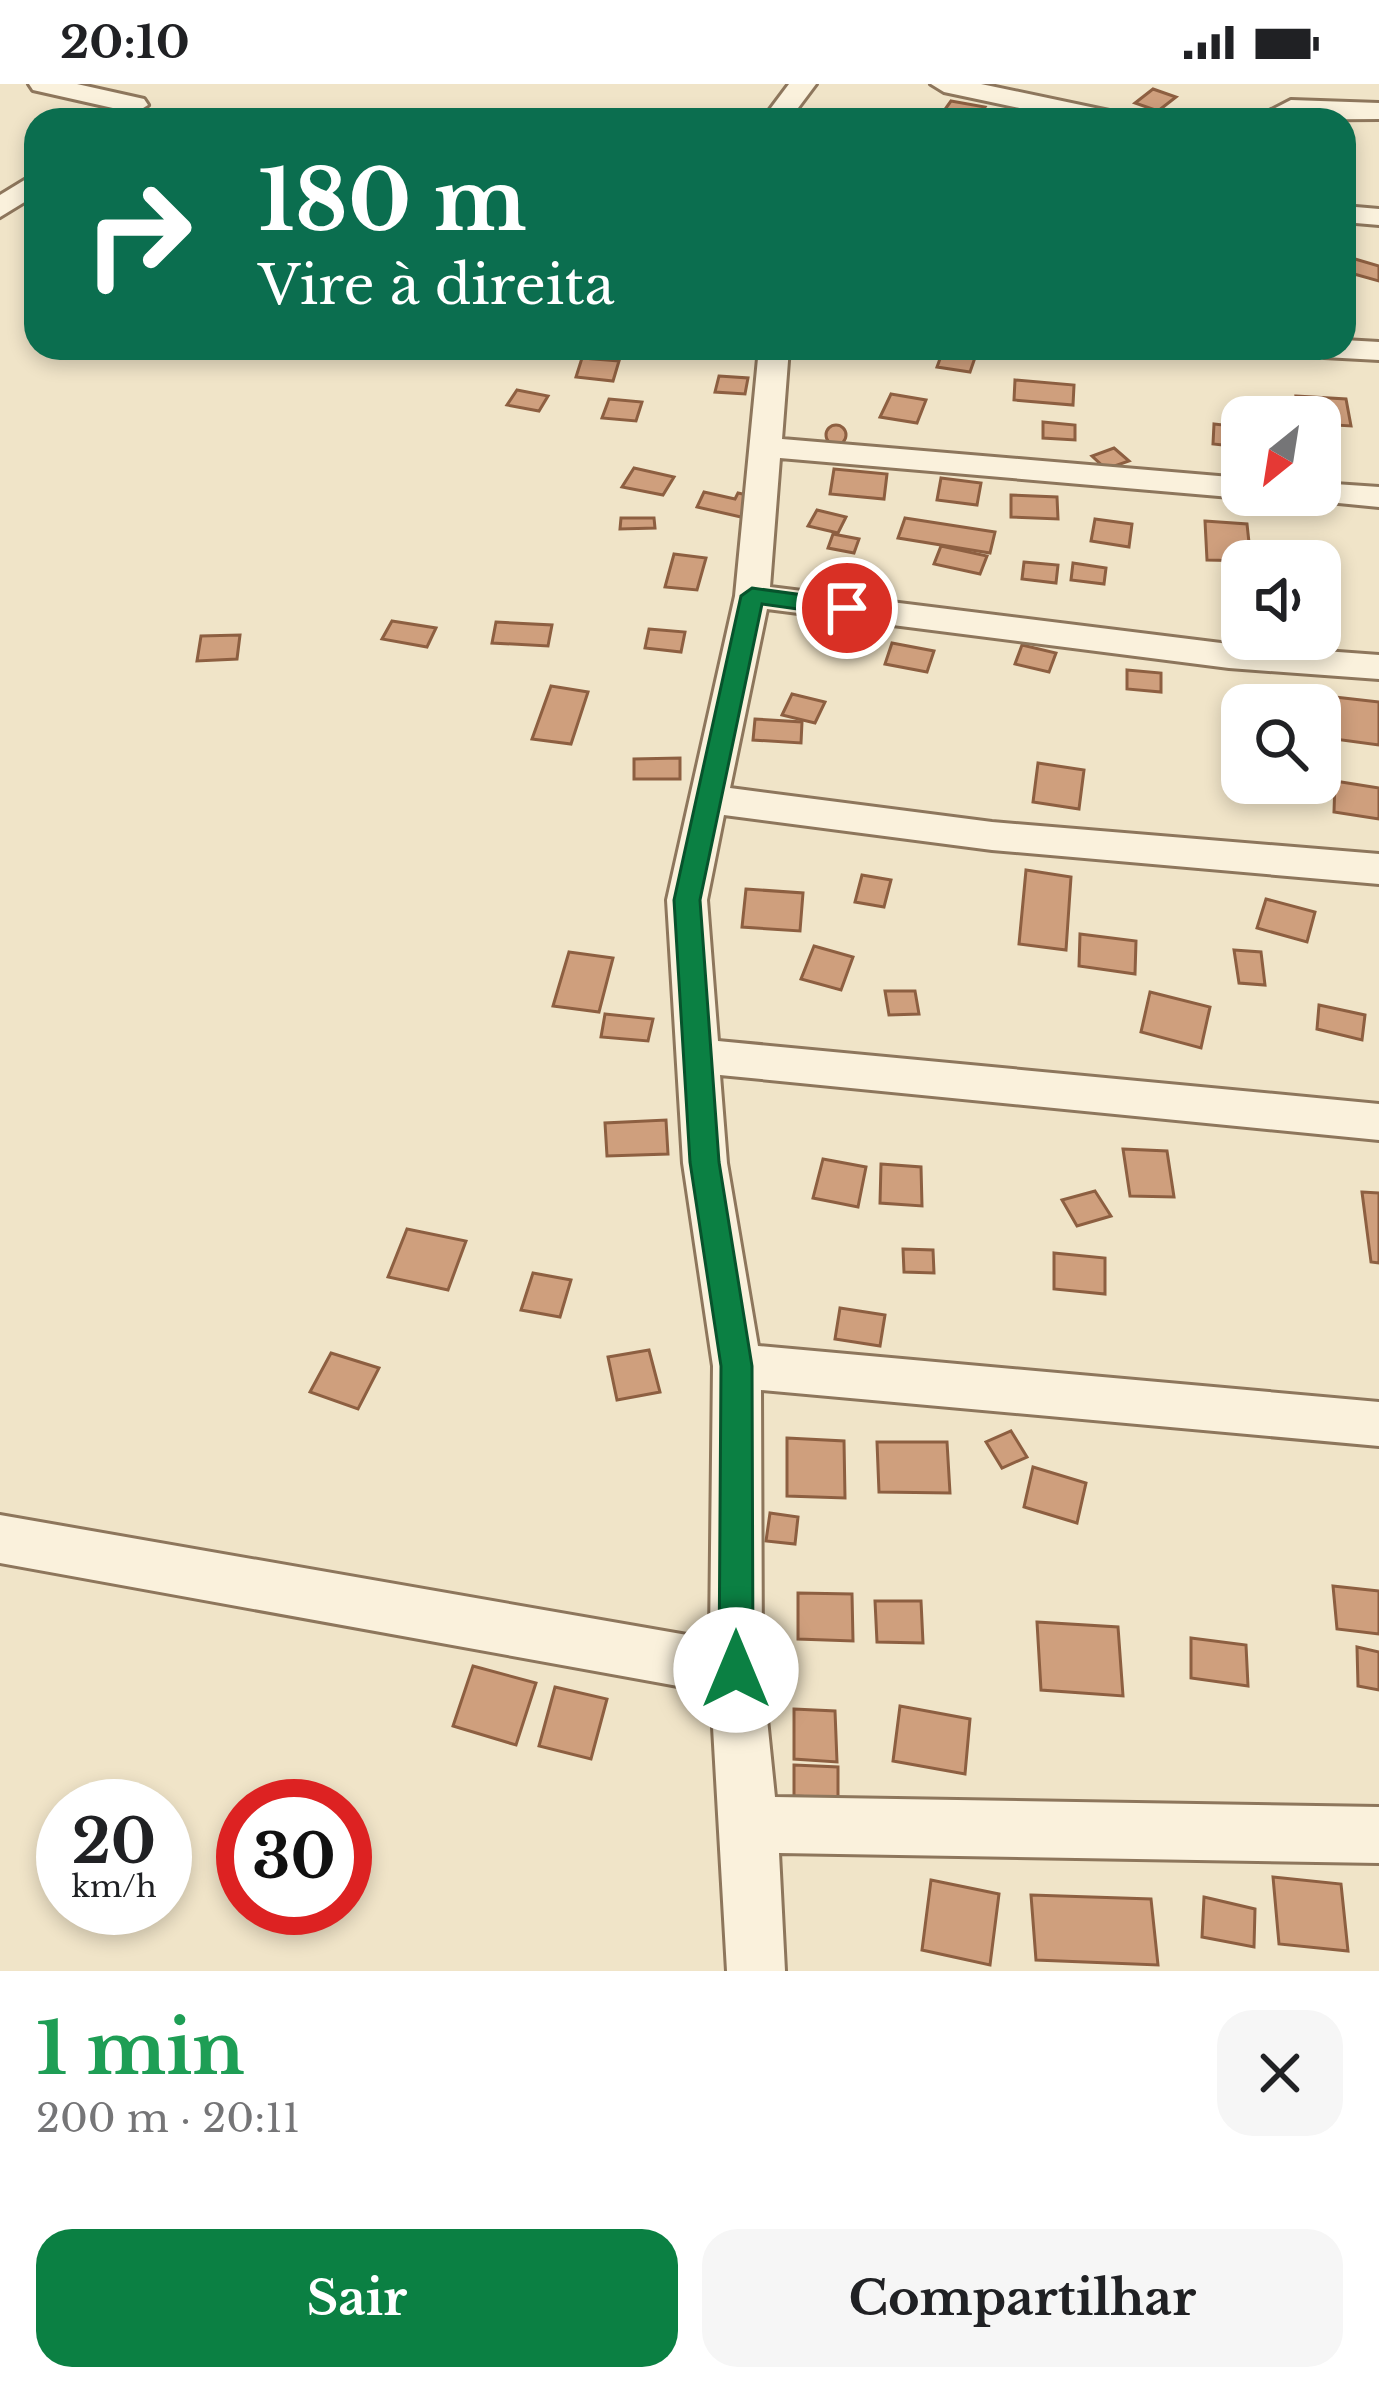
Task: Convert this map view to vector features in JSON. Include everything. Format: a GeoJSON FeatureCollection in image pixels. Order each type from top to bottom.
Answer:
{"type":"FeatureCollection","features":[{"type":"Feature","properties":{"kind":"street"},"geometry":{"type":"LineString","coordinates":[[42,84],[111,108]]}},
{"type":"Feature","properties":{"kind":"street"},"geometry":{"type":"LineString","coordinates":[[131,108],[160,84]]}},
{"type":"Feature","properties":{"kind":"street"},"geometry":{"type":"LineString","coordinates":[[784,108],[803,84]]}},
{"type":"Feature","properties":{"kind":"street"},"geometry":{"type":"LineString","coordinates":[[944,84],[1057,108]]}},
{"type":"Feature","properties":{"kind":"street"},"geometry":{"type":"LineString","coordinates":[[0,209],[24,190]]}},
{"type":"Feature","properties":{"kind":"street"},"geometry":{"type":"LineString","coordinates":[[756,1971],[750,1824],[736,1670],[737,1366],[705,1162],[687,900],[752,596],[773,360]]}},
{"type":"Feature","properties":{"kind":"street"},"geometry":{"type":"LineString","coordinates":[[765,447],[1221,486]]}},
{"type":"Feature","properties":{"kind":"street"},"geometry":{"type":"LineString","coordinates":[[1341,494],[1379,497]]}},
{"type":"Feature","properties":{"kind":"street"},"geometry":{"type":"LineString","coordinates":[[752,596],[1229,656],[1379,667]]}},
{"type":"Feature","properties":{"kind":"street"},"geometry":{"type":"LineString","coordinates":[[706,799],[992,836],[1379,869]]}},
{"type":"Feature","properties":{"kind":"street"},"geometry":{"type":"LineString","coordinates":[[696,1056],[1379,1122]]}},
{"type":"Feature","properties":{"kind":"street"},"geometry":{"type":"LineString","coordinates":[[737,1366],[1379,1424]]}},
{"type":"Feature","properties":{"kind":"street"},"geometry":{"type":"LineString","coordinates":[[0,1539],[736,1670]]}},
{"type":"Feature","properties":{"kind":"street"},"geometry":{"type":"LineString","coordinates":[[750,1824],[1050,1833],[1379,1835]]}},
{"type":"Feature","properties":{"kind":"building"},"geometry":{"type":"Polygon","coordinates":[[[1153,89],[1176,97],[1162,108],[1135,103],[1153,89]]]}},
{"type":"Feature","properties":{"kind":"building"},"geometry":{"type":"Polygon","coordinates":[[[951,101],[985,107],[984,108],[946,108],[951,101]]]}},
{"type":"Feature","properties":{"kind":"building"},"geometry":{"type":"Polygon","coordinates":[[[1356,259],[1379,266],[1379,281],[1356,275],[1356,259]]]}},
{"type":"Feature","properties":{"kind":"building"},"geometry":{"type":"Polygon","coordinates":[[[581,360],[619,361],[613,381],[576,377],[581,360]]]}},
{"type":"Feature","properties":{"kind":"building"},"geometry":{"type":"Polygon","coordinates":[[[940,360],[974,360],[970,372],[937,367],[940,360]]]}},
{"type":"Feature","properties":{"kind":"building"},"geometry":{"type":"Polygon","coordinates":[[[719,376],[748,378],[745,394],[715,392],[719,376]]]}},
{"type":"Feature","properties":{"kind":"building"},"geometry":{"type":"Polygon","coordinates":[[[1015,380],[1074,385],[1073,405],[1014,400],[1015,380]]]}},
{"type":"Feature","properties":{"kind":"building"},"geometry":{"type":"Polygon","coordinates":[[[517,390],[548,396],[539,411],[507,405],[517,390]]]}},
{"type":"Feature","properties":{"kind":"building"},"geometry":{"type":"Polygon","coordinates":[[[891,394],[926,400],[917,423],[880,417],[891,394]]]}},
{"type":"Feature","properties":{"kind":"building"},"geometry":{"type":"Polygon","coordinates":[[[609,399],[642,402],[636,421],[602,418],[609,399]]]}},
{"type":"Feature","properties":{"kind":"building"},"geometry":{"type":"Polygon","coordinates":[[[1341,399],[1346,399],[1351,426],[1341,425],[1341,399]]]}},
{"type":"Feature","properties":{"kind":"building"},"geometry":{"type":"Polygon","coordinates":[[[1043,422],[1075,425],[1075,440],[1043,438],[1043,422]]]}},
{"type":"Feature","properties":{"kind":"building"},"geometry":{"type":"Polygon","coordinates":[[[1214,424],[1221,425],[1221,445],[1213,444],[1214,424]]]}},
{"type":"Feature","properties":{"kind":"building"},"geometry":{"type":"Polygon","coordinates":[[[836,425],[846,435],[836,445],[826,435],[836,425]]]}},
{"type":"Feature","properties":{"kind":"building"},"geometry":{"type":"Polygon","coordinates":[[[1114,448],[1129,461],[1106,469],[1092,456],[1114,448]]]}},
{"type":"Feature","properties":{"kind":"building"},"geometry":{"type":"Polygon","coordinates":[[[634,468],[674,477],[663,495],[622,487],[634,468]]]}},
{"type":"Feature","properties":{"kind":"building"},"geometry":{"type":"Polygon","coordinates":[[[834,469],[887,474],[884,499],[830,494],[834,469]]]}},
{"type":"Feature","properties":{"kind":"building"},"geometry":{"type":"Polygon","coordinates":[[[941,478],[981,483],[977,505],[937,500],[941,478]]]}},
{"type":"Feature","properties":{"kind":"building"},"geometry":{"type":"Polygon","coordinates":[[[704,492],[735,499],[738,493],[752,496],[741,517],[697,507],[704,492]]]}},
{"type":"Feature","properties":{"kind":"building"},"geometry":{"type":"Polygon","coordinates":[[[1011,495],[1057,497],[1058,519],[1011,517],[1011,495]]]}},
{"type":"Feature","properties":{"kind":"building"},"geometry":{"type":"Polygon","coordinates":[[[817,510],[846,517],[838,533],[808,526],[817,510]]]}},
{"type":"Feature","properties":{"kind":"building"},"geometry":{"type":"Polygon","coordinates":[[[621,518],[654,518],[655,528],[620,529],[621,518]]]}},
{"type":"Feature","properties":{"kind":"building"},"geometry":{"type":"Polygon","coordinates":[[[905,518],[995,532],[990,553],[898,538],[905,518]]]}},
{"type":"Feature","properties":{"kind":"building"},"geometry":{"type":"Polygon","coordinates":[[[1095,519],[1132,524],[1129,547],[1091,541],[1095,519]]]}},
{"type":"Feature","properties":{"kind":"building"},"geometry":{"type":"Polygon","coordinates":[[[1205,521],[1247,524],[1249,540],[1221,540],[1221,560],[1207,560],[1205,521]]]}},
{"type":"Feature","properties":{"kind":"building"},"geometry":{"type":"Polygon","coordinates":[[[833,534],[859,539],[854,553],[828,548],[833,534]]]}},
{"type":"Feature","properties":{"kind":"building"},"geometry":{"type":"Polygon","coordinates":[[[941,546],[987,556],[980,574],[934,564],[941,546]]]}},
{"type":"Feature","properties":{"kind":"building"},"geometry":{"type":"Polygon","coordinates":[[[674,554],[706,558],[697,590],[665,587],[674,554]]]}},
{"type":"Feature","properties":{"kind":"building"},"geometry":{"type":"Polygon","coordinates":[[[1024,562],[1058,565],[1056,583],[1022,579],[1024,562]]]}},
{"type":"Feature","properties":{"kind":"building"},"geometry":{"type":"Polygon","coordinates":[[[1073,563],[1106,568],[1104,584],[1071,580],[1073,563]]]}},
{"type":"Feature","properties":{"kind":"building"},"geometry":{"type":"Polygon","coordinates":[[[392,621],[436,628],[427,647],[382,639],[392,621]]]}},
{"type":"Feature","properties":{"kind":"building"},"geometry":{"type":"Polygon","coordinates":[[[496,622],[552,625],[548,646],[492,643],[496,622]]]}},
{"type":"Feature","properties":{"kind":"building"},"geometry":{"type":"Polygon","coordinates":[[[649,629],[685,632],[681,652],[645,648],[649,629]]]}},
{"type":"Feature","properties":{"kind":"building"},"geometry":{"type":"Polygon","coordinates":[[[240,635],[237,659],[197,661],[201,636],[240,635]]]}},
{"type":"Feature","properties":{"kind":"building"},"geometry":{"type":"Polygon","coordinates":[[[892,643],[934,651],[927,672],[885,664],[892,643]]]}},
{"type":"Feature","properties":{"kind":"building"},"geometry":{"type":"Polygon","coordinates":[[[1022,645],[1056,653],[1049,672],[1015,664],[1022,645]]]}},
{"type":"Feature","properties":{"kind":"building"},"geometry":{"type":"Polygon","coordinates":[[[1127,670],[1161,673],[1161,692],[1127,689],[1127,670]]]}},
{"type":"Feature","properties":{"kind":"building"},"geometry":{"type":"Polygon","coordinates":[[[551,686],[588,692],[571,744],[532,739],[551,686]]]}},
{"type":"Feature","properties":{"kind":"building"},"geometry":{"type":"Polygon","coordinates":[[[792,694],[825,702],[815,723],[782,715],[792,694]]]}},
{"type":"Feature","properties":{"kind":"building"},"geometry":{"type":"Polygon","coordinates":[[[1341,698],[1379,702],[1379,745],[1341,740],[1341,698]]]}},
{"type":"Feature","properties":{"kind":"building"},"geometry":{"type":"Polygon","coordinates":[[[755,719],[802,722],[801,743],[753,740],[755,719]]]}},
{"type":"Feature","properties":{"kind":"building"},"geometry":{"type":"Polygon","coordinates":[[[680,758],[680,779],[634,779],[634,759],[680,758]]]}},
{"type":"Feature","properties":{"kind":"building"},"geometry":{"type":"Polygon","coordinates":[[[1038,763],[1084,770],[1079,809],[1033,802],[1038,763]]]}},
{"type":"Feature","properties":{"kind":"building"},"geometry":{"type":"Polygon","coordinates":[[[1341,782],[1379,788],[1379,819],[1334,812],[1334,804],[1341,804],[1341,782]]]}},
{"type":"Feature","properties":{"kind":"building"},"geometry":{"type":"Polygon","coordinates":[[[1026,870],[1071,877],[1066,950],[1019,944],[1026,870]]]}},
{"type":"Feature","properties":{"kind":"building"},"geometry":{"type":"Polygon","coordinates":[[[862,875],[891,880],[884,907],[855,902],[862,875]]]}},
{"type":"Feature","properties":{"kind":"building"},"geometry":{"type":"Polygon","coordinates":[[[746,889],[803,893],[800,931],[742,927],[746,889]]]}},
{"type":"Feature","properties":{"kind":"building"},"geometry":{"type":"Polygon","coordinates":[[[1266,899],[1315,912],[1307,942],[1257,928],[1266,899]]]}},
{"type":"Feature","properties":{"kind":"building"},"geometry":{"type":"Polygon","coordinates":[[[1080,934],[1136,941],[1135,974],[1079,966],[1080,934]]]}},
{"type":"Feature","properties":{"kind":"building"},"geometry":{"type":"Polygon","coordinates":[[[814,946],[853,957],[841,990],[801,979],[814,946]]]}},
{"type":"Feature","properties":{"kind":"building"},"geometry":{"type":"Polygon","coordinates":[[[1234,950],[1261,952],[1265,985],[1239,983],[1234,950]]]}},
{"type":"Feature","properties":{"kind":"building"},"geometry":{"type":"Polygon","coordinates":[[[569,952],[613,958],[599,1012],[553,1006],[569,952]]]}},
{"type":"Feature","properties":{"kind":"building"},"geometry":{"type":"Polygon","coordinates":[[[885,991],[915,991],[919,1014],[889,1015],[885,991]]]}},
{"type":"Feature","properties":{"kind":"building"},"geometry":{"type":"Polygon","coordinates":[[[1150,992],[1210,1007],[1201,1048],[1141,1032],[1150,992]]]}},
{"type":"Feature","properties":{"kind":"building"},"geometry":{"type":"Polygon","coordinates":[[[1319,1005],[1365,1015],[1362,1040],[1317,1029],[1319,1005]]]}},
{"type":"Feature","properties":{"kind":"building"},"geometry":{"type":"Polygon","coordinates":[[[605,1014],[653,1019],[648,1041],[601,1037],[605,1014]]]}},
{"type":"Feature","properties":{"kind":"building"},"geometry":{"type":"Polygon","coordinates":[[[666,1120],[668,1154],[607,1156],[605,1123],[666,1120]]]}},
{"type":"Feature","properties":{"kind":"building"},"geometry":{"type":"Polygon","coordinates":[[[1123,1149],[1167,1151],[1174,1197],[1130,1196],[1123,1149]]]}},
{"type":"Feature","properties":{"kind":"building"},"geometry":{"type":"Polygon","coordinates":[[[823,1159],[866,1167],[858,1207],[813,1198],[823,1159]]]}},
{"type":"Feature","properties":{"kind":"building"},"geometry":{"type":"Polygon","coordinates":[[[881,1164],[921,1167],[922,1206],[880,1203],[881,1164]]]}},
{"type":"Feature","properties":{"kind":"building"},"geometry":{"type":"Polygon","coordinates":[[[1095,1191],[1111,1216],[1077,1226],[1062,1200],[1095,1191]]]}},
{"type":"Feature","properties":{"kind":"building"},"geometry":{"type":"Polygon","coordinates":[[[1362,1192],[1379,1193],[1379,1263],[1371,1262],[1362,1192]]]}},
{"type":"Feature","properties":{"kind":"building"},"geometry":{"type":"Polygon","coordinates":[[[407,1229],[466,1241],[448,1290],[388,1277],[407,1229]]]}},
{"type":"Feature","properties":{"kind":"building"},"geometry":{"type":"Polygon","coordinates":[[[903,1249],[933,1250],[934,1273],[904,1272],[903,1249]]]}},
{"type":"Feature","properties":{"kind":"building"},"geometry":{"type":"Polygon","coordinates":[[[1054,1253],[1105,1258],[1105,1294],[1054,1289],[1054,1253]]]}},
{"type":"Feature","properties":{"kind":"building"},"geometry":{"type":"Polygon","coordinates":[[[533,1273],[571,1280],[560,1317],[521,1310],[533,1273]]]}},
{"type":"Feature","properties":{"kind":"building"},"geometry":{"type":"Polygon","coordinates":[[[840,1308],[885,1315],[880,1346],[835,1339],[840,1308]]]}},
{"type":"Feature","properties":{"kind":"building"},"geometry":{"type":"Polygon","coordinates":[[[649,1350],[660,1392],[617,1400],[608,1357],[649,1350]]]}},
{"type":"Feature","properties":{"kind":"building"},"geometry":{"type":"Polygon","coordinates":[[[331,1353],[379,1368],[358,1409],[310,1392],[331,1353]]]}},
{"type":"Feature","properties":{"kind":"building"},"geometry":{"type":"Polygon","coordinates":[[[1011,1431],[1027,1457],[1002,1468],[986,1442],[1011,1431]]]}},
{"type":"Feature","properties":{"kind":"building"},"geometry":{"type":"Polygon","coordinates":[[[787,1438],[844,1441],[845,1498],[787,1496],[787,1438]]]}},
{"type":"Feature","properties":{"kind":"building"},"geometry":{"type":"Polygon","coordinates":[[[877,1442],[947,1442],[950,1493],[879,1492],[877,1442]]]}},
{"type":"Feature","properties":{"kind":"building"},"geometry":{"type":"Polygon","coordinates":[[[1033,1467],[1086,1483],[1077,1523],[1024,1507],[1033,1467]]]}},
{"type":"Feature","properties":{"kind":"building"},"geometry":{"type":"Polygon","coordinates":[[[770,1513],[798,1517],[795,1544],[766,1541],[770,1513]]]}},
{"type":"Feature","properties":{"kind":"building"},"geometry":{"type":"Polygon","coordinates":[[[1333,1586],[1379,1591],[1379,1634],[1337,1629],[1333,1586]]]}},
{"type":"Feature","properties":{"kind":"building"},"geometry":{"type":"Polygon","coordinates":[[[798,1593],[852,1594],[853,1641],[798,1639],[798,1593]]]}},
{"type":"Feature","properties":{"kind":"building"},"geometry":{"type":"Polygon","coordinates":[[[875,1601],[921,1601],[923,1643],[877,1642],[875,1601]]]}},
{"type":"Feature","properties":{"kind":"building"},"geometry":{"type":"Polygon","coordinates":[[[1037,1622],[1118,1627],[1123,1696],[1041,1690],[1037,1622]]]}},
{"type":"Feature","properties":{"kind":"building"},"geometry":{"type":"Polygon","coordinates":[[[1191,1638],[1246,1645],[1248,1686],[1191,1678],[1191,1638]]]}},
{"type":"Feature","properties":{"kind":"building"},"geometry":{"type":"Polygon","coordinates":[[[1357,1647],[1379,1652],[1379,1690],[1358,1686],[1357,1647]]]}},
{"type":"Feature","properties":{"kind":"building"},"geometry":{"type":"Polygon","coordinates":[[[473,1666],[536,1683],[516,1745],[453,1726],[473,1666]]]}},
{"type":"Feature","properties":{"kind":"building"},"geometry":{"type":"Polygon","coordinates":[[[555,1687],[607,1699],[591,1759],[539,1746],[555,1687]]]}},
{"type":"Feature","properties":{"kind":"building"},"geometry":{"type":"Polygon","coordinates":[[[900,1706],[970,1719],[965,1774],[893,1761],[900,1706]]]}},
{"type":"Feature","properties":{"kind":"building"},"geometry":{"type":"Polygon","coordinates":[[[794,1709],[835,1711],[837,1762],[794,1759],[794,1709]]]}},
{"type":"Feature","properties":{"kind":"building"},"geometry":{"type":"Polygon","coordinates":[[[794,1765],[838,1767],[838,1798],[794,1796],[794,1765]]]}},
{"type":"Feature","properties":{"kind":"building"},"geometry":{"type":"Polygon","coordinates":[[[1273,1877],[1341,1884],[1348,1951],[1279,1944],[1273,1877]]]}},
{"type":"Feature","properties":{"kind":"building"},"geometry":{"type":"Polygon","coordinates":[[[931,1880],[999,1894],[990,1965],[922,1950],[931,1880]]]}},
{"type":"Feature","properties":{"kind":"building"},"geometry":{"type":"Polygon","coordinates":[[[1031,1895],[1151,1899],[1158,1965],[1036,1960],[1031,1895]]]}},
{"type":"Feature","properties":{"kind":"building"},"geometry":{"type":"Polygon","coordinates":[[[1204,1897],[1255,1909],[1254,1947],[1202,1937],[1204,1897]]]}},
{"type":"Feature","properties":{"kind":"route"},"geometry":{"type":"LineString","coordinates":[[736,1670],[737,1366],[705,1162],[687,900],[752,596],[847,608]]}}]}
